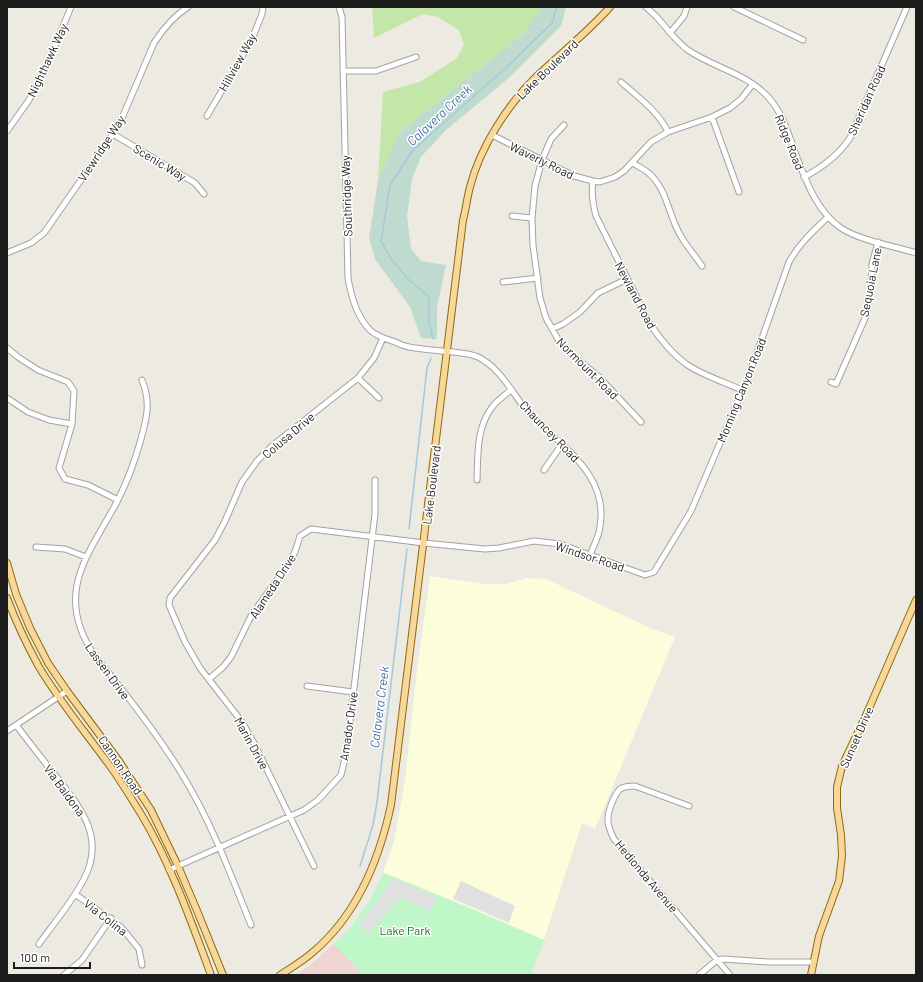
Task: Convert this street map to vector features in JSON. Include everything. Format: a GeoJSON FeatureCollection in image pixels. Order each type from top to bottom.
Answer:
{"type":"FeatureCollection","features":[{"type":"Feature","properties":{"kind":"main road","name":"Lake Boulevard"},"geometry":{"type":"LineString","coordinates":[[280,975],[313,953],[326,940],[350,911],[362,893],[380,849],[391,806],[463,220],[475,170],[492,135],[514,101],[537,77],[590,29],[610,7]]}},
{"type":"Feature","properties":{"kind":"main road","name":"Cannon Road"},"geometry":{"type":"LineString","coordinates":[[7,563],[16,594],[30,628],[48,663],[127,773],[151,810],[178,866],[222,975]]}},
{"type":"Feature","properties":{"kind":"main road","name":"Cannon Road"},"geometry":{"type":"LineString","coordinates":[[7,598],[21,634],[40,668],[58,696],[111,767],[142,815],[169,870],[189,916],[211,975]]}},
{"type":"Feature","properties":{"kind":"main road","name":"Sunset Drive"},"geometry":{"type":"LineString","coordinates":[[811,975],[819,936],[839,881],[842,856],[837,808],[837,787],[842,766],[867,713],[916,600]]}},
{"type":"Feature","properties":{"kind":"street","name":"Nighthawk Way"},"geometry":{"type":"LineString","coordinates":[[7,131],[29,100],[45,70],[71,7]]}},
{"type":"Feature","properties":{"kind":"street","name":"Viewridge Way"},"geometry":{"type":"LineString","coordinates":[[7,253],[32,243],[44,233],[113,134],[122,118],[154,43],[168,24],[188,7]]}},
{"type":"Feature","properties":{"kind":"street","name":"Hillview Way"},"geometry":{"type":"LineString","coordinates":[[207,116],[252,39],[262,14],[263,7]]}},
{"type":"Feature","properties":{"kind":"street","name":"Southridge Way"},"geometry":{"type":"LineString","coordinates":[[339,7],[342,17],[342,71],[348,278],[351,295],[360,317],[371,331],[383,338],[408,347],[417,348]]}},
{"type":"Feature","properties":{"kind":"street","name":"Ridge Road"},"geometry":{"type":"LineString","coordinates":[[646,7],[688,50],[753,84],[768,98],[781,115],[804,177],[814,198],[828,217],[841,228],[856,235],[916,253]]}},
{"type":"Feature","properties":{"kind":"street"},"geometry":{"type":"LineString","coordinates":[[670,33],[684,16],[687,7]]}},
{"type":"Feature","properties":{"kind":"street"},"geometry":{"type":"LineString","coordinates":[[734,7],[803,40]]}},
{"type":"Feature","properties":{"kind":"street","name":"Sheridan Road"},"geometry":{"type":"LineString","coordinates":[[804,177],[819,170],[833,159],[850,138],[907,7]]}},
{"type":"Feature","properties":{"kind":"street"},"geometry":{"type":"LineString","coordinates":[[342,71],[376,71],[416,57]]}},
{"type":"Feature","properties":{"kind":"street"},"geometry":{"type":"LineString","coordinates":[[621,82],[652,109],[668,132]]}},
{"type":"Feature","properties":{"kind":"street","name":"Waverly Road"},"geometry":{"type":"LineString","coordinates":[[492,135],[574,176],[600,182],[615,177],[624,171],[651,142],[668,132],[712,117],[730,108],[753,84]]}},
{"type":"Feature","properties":{"kind":"street"},"geometry":{"type":"LineString","coordinates":[[712,117],[739,192]]}},
{"type":"Feature","properties":{"kind":"street","name":"Normount Road"},"geometry":{"type":"LineString","coordinates":[[564,125],[551,139],[542,160],[535,186],[532,218],[533,245],[540,298],[546,318],[559,341],[572,355],[599,377],[641,422]]}},
{"type":"Feature","properties":{"kind":"street","name":"Scenic Way"},"geometry":{"type":"LineString","coordinates":[[113,134],[195,183],[204,194]]}},
{"type":"Feature","properties":{"kind":"street"},"geometry":{"type":"LineString","coordinates":[[632,163],[646,171],[658,184],[666,197],[671,217],[682,239],[702,266]]}},
{"type":"Feature","properties":{"kind":"street","name":"Newland Road"},"geometry":{"type":"LineString","coordinates":[[592,181],[596,216],[650,324],[661,340],[674,354],[695,369],[742,390]]}},
{"type":"Feature","properties":{"kind":"street"},"geometry":{"type":"LineString","coordinates":[[512,216],[532,218]]}},
{"type":"Feature","properties":{"kind":"street","name":"Morning Canyon Road"},"geometry":{"type":"LineString","coordinates":[[658,568],[691,511],[749,375],[789,262],[808,235],[828,217]]}},
{"type":"Feature","properties":{"kind":"street","name":"Sequoia Lane"},"geometry":{"type":"LineString","coordinates":[[831,382],[836,384],[866,316],[871,288],[872,264],[878,242]]}},
{"type":"Feature","properties":{"kind":"street"},"geometry":{"type":"LineString","coordinates":[[503,282],[538,278]]}},
{"type":"Feature","properties":{"kind":"street"},"geometry":{"type":"LineString","coordinates":[[552,329],[563,324],[580,312],[598,293],[627,279]]}},
{"type":"Feature","properties":{"kind":"street","name":"Colusa Drive"},"geometry":{"type":"LineString","coordinates":[[169,605],[170,598],[215,540],[242,482],[257,461],[272,446],[358,378],[374,358],[383,338]]}},
{"type":"Feature","properties":{"kind":"street"},"geometry":{"type":"LineString","coordinates":[[7,348],[38,370],[68,382],[74,390],[72,424],[59,468],[65,479],[88,485],[118,500]]}},
{"type":"Feature","properties":{"kind":"street","name":"Chauncey Road"},"geometry":{"type":"LineString","coordinates":[[417,348],[477,356],[490,364],[528,412],[586,469],[593,481],[599,501],[601,518],[590,555]]}},
{"type":"Feature","properties":{"kind":"street"},"geometry":{"type":"LineString","coordinates":[[358,378],[379,398]]}},
{"type":"Feature","properties":{"kind":"street","name":"Lassen Drive"},"geometry":{"type":"LineString","coordinates":[[142,380],[146,389],[148,406],[146,420],[134,463],[118,500],[86,557],[78,575],[75,596],[79,624],[87,643],[154,731],[180,771],[206,818],[224,857],[251,925]]}},
{"type":"Feature","properties":{"kind":"street"},"geometry":{"type":"LineString","coordinates":[[477,480],[479,436],[482,424],[493,405],[511,390]]}},
{"type":"Feature","properties":{"kind":"street"},"geometry":{"type":"LineString","coordinates":[[7,398],[28,412],[49,420],[72,424]]}},
{"type":"Feature","properties":{"kind":"street"},"geometry":{"type":"LineString","coordinates":[[544,470],[562,444]]}},
{"type":"Feature","properties":{"kind":"street","name":"Amador Drive"},"geometry":{"type":"LineString","coordinates":[[169,870],[304,810],[318,800],[341,775],[346,754],[375,514],[375,480]]}},
{"type":"Feature","properties":{"kind":"street","name":"Alameda Drive"},"geometry":{"type":"LineString","coordinates":[[209,679],[223,667],[231,657],[252,616],[288,566],[295,552],[300,536],[311,529],[424,543]]}},
{"type":"Feature","properties":{"kind":"street","name":"Windsor Road"},"geometry":{"type":"LineString","coordinates":[[424,543],[485,549],[499,548],[534,541],[560,544],[645,575],[654,572],[658,568]]}},
{"type":"Feature","properties":{"kind":"street"},"geometry":{"type":"LineString","coordinates":[[36,547],[65,549],[86,557]]}},
{"type":"Feature","properties":{"kind":"street","name":"Marin Drive"},"geometry":{"type":"LineString","coordinates":[[169,605],[185,642],[200,668],[242,722],[254,743],[314,866]]}},
{"type":"Feature","properties":{"kind":"street"},"geometry":{"type":"LineString","coordinates":[[307,686],[353,692]]}},
{"type":"Feature","properties":{"kind":"street"},"geometry":{"type":"LineString","coordinates":[[7,731],[67,691]]}},
{"type":"Feature","properties":{"kind":"street","name":"Via Baldona"},"geometry":{"type":"LineString","coordinates":[[16,725],[80,808],[88,824],[92,842],[90,861],[84,878],[75,894],[39,944]]}},
{"type":"Feature","properties":{"kind":"street","name":"Hedionda Avenue"},"geometry":{"type":"LineString","coordinates":[[689,806],[635,786],[626,786],[620,790],[610,808],[608,814],[609,828],[614,839],[730,975]]}},
{"type":"Feature","properties":{"kind":"street","name":"Via Colina"},"geometry":{"type":"LineString","coordinates":[[75,894],[110,918],[131,937],[139,949],[142,965]]}},
{"type":"Feature","properties":{"kind":"street"},"geometry":{"type":"LineString","coordinates":[[64,975],[82,960],[110,918]]}},
{"type":"Feature","properties":{"kind":"street"},"geometry":{"type":"LineString","coordinates":[[699,975],[718,960],[723,959],[768,962],[814,962]]}},
{"type":"Feature","properties":{"kind":"shaded area"},"geometry":{"type":"Polygon","coordinates":[[[542,7],[566,7],[561,26],[512,75],[446,130],[421,157],[412,179],[407,216],[411,249],[421,261],[446,265],[437,307],[437,339],[421,338],[410,307],[375,259],[369,238],[378,180],[399,133],[524,33],[542,7]]]}},
{"type":"Feature","properties":{"kind":"shaded area"},"geometry":{"type":"Polygon","coordinates":[[[430,576],[484,584],[505,584],[527,578],[546,579],[650,628],[675,637],[595,829],[582,823],[544,940],[383,872],[394,842],[405,780],[418,662],[430,576]]]}},
{"type":"Feature","properties":{"kind":"shaded area"},"geometry":{"type":"Polygon","coordinates":[[[394,879],[437,897],[431,911],[400,898],[368,934],[359,924],[382,895],[391,880],[394,879]]]}},
{"type":"Feature","properties":{"kind":"shaded area"},"geometry":{"type":"Polygon","coordinates":[[[461,881],[515,906],[509,923],[453,899],[461,881]]]}},
{"type":"Feature","properties":{"kind":"shaded area"},"geometry":{"type":"Polygon","coordinates":[[[334,944],[363,975],[296,975],[309,966],[334,944]]]}},
{"type":"Feature","properties":{"kind":"green space"},"geometry":{"type":"Polygon","coordinates":[[[372,7],[542,7],[524,33],[399,133],[378,180],[383,92],[420,82],[457,58],[464,45],[459,30],[438,17],[423,14],[374,38],[372,7]]]}},
{"type":"Feature","properties":{"kind":"green space","name":"Lake Park"},"geometry":{"type":"Polygon","coordinates":[[[383,873],[544,940],[531,975],[363,975],[334,944],[350,928],[369,902],[383,873]]]}},
{"type":"Feature","properties":{"kind":"waterway","name":"Calavera Creek"},"geometry":{"type":"LineString","coordinates":[[433,339],[429,323],[429,297],[409,280],[391,259],[381,241],[390,185],[412,151],[509,65],[552,23],[557,7]]}},
{"type":"Feature","properties":{"kind":"waterway","name":"Calavera Creek"},"geometry":{"type":"LineString","coordinates":[[409,529],[427,368],[431,358]]}},
{"type":"Feature","properties":{"kind":"waterway","name":"Calavera Creek"},"geometry":{"type":"LineString","coordinates":[[360,866],[373,825],[377,802],[407,549]]}}]}
